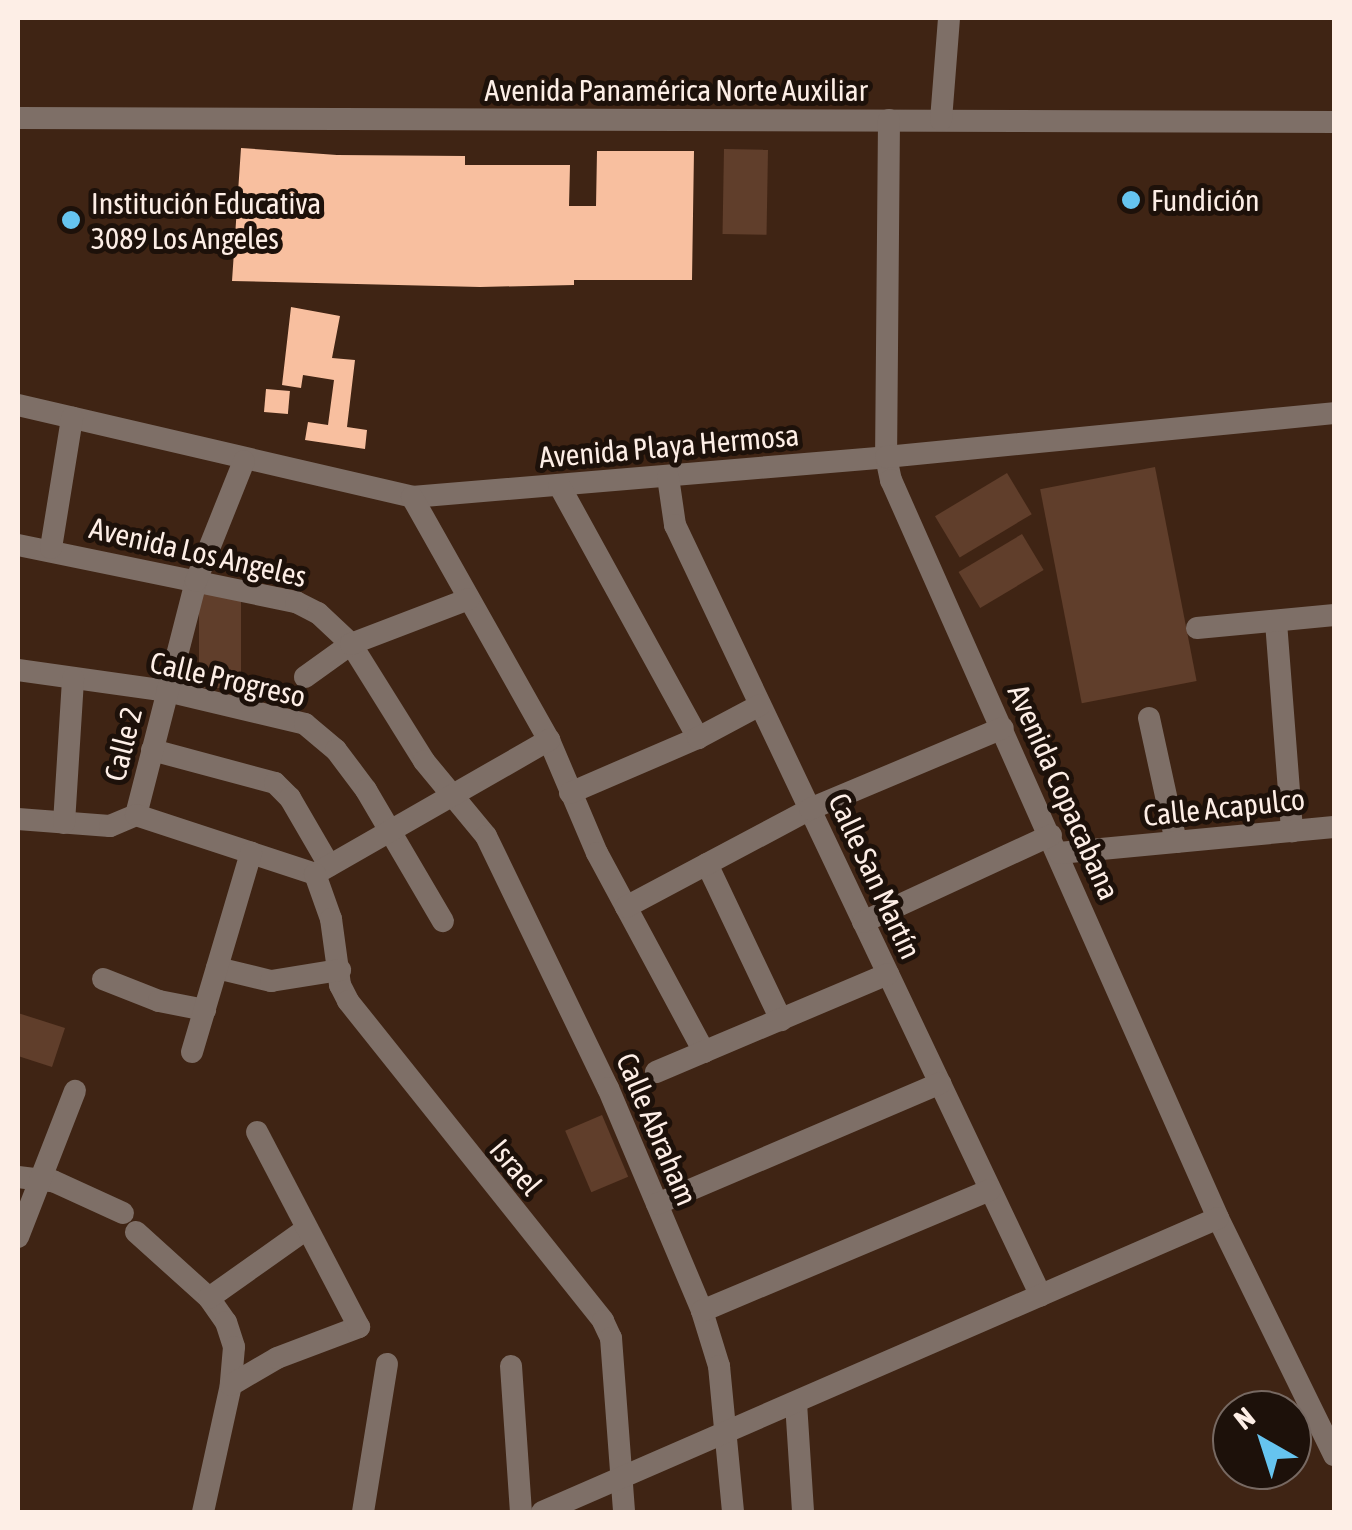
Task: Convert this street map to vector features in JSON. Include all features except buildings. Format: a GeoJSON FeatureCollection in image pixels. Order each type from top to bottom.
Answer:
{"type":"FeatureCollection","features":[{"type":"Feature","properties":{"kind":"street"},"geometry":{"type":"LineString","coordinates":[[941,120],[949,18]]}},
{"type":"Feature","properties":{"kind":"street","name":"Avenida Panamérica Norte Auxiliar"},"geometry":{"type":"LineString","coordinates":[[18,118],[1334,122]]}},
{"type":"Feature","properties":{"kind":"street","name":"Avenida Copacabana"},"geometry":{"type":"LineString","coordinates":[[889,120],[886,458],[891,480],[1218,1218],[1334,1454]]}},
{"type":"Feature","properties":{"kind":"street","name":"Avenida Playa Hermosa"},"geometry":{"type":"LineString","coordinates":[[18,406],[412,498],[886,458],[1334,413]]}},
{"type":"Feature","properties":{"kind":"street"},"geometry":{"type":"LineString","coordinates":[[51,548],[72,418]]}},
{"type":"Feature","properties":{"kind":"street","name":"Calle 2"},"geometry":{"type":"LineString","coordinates":[[136,814],[196,582],[244,461]]}},
{"type":"Feature","properties":{"kind":"street","name":"Calle San Martín"},"geometry":{"type":"LineString","coordinates":[[668,477],[675,525],[1041,1296]]}},
{"type":"Feature","properties":{"kind":"street"},"geometry":{"type":"LineString","coordinates":[[559,485],[698,738]]}},
{"type":"Feature","properties":{"kind":"street"},"geometry":{"type":"LineString","coordinates":[[412,498],[549,740],[570,793],[626,907],[704,1052]]}},
{"type":"Feature","properties":{"kind":"street","name":"Avenida Los Angeles"},"geometry":{"type":"LineString","coordinates":[[18,544],[296,602],[318,613],[351,644],[450,796]]}},
{"type":"Feature","properties":{"kind":"street"},"geometry":{"type":"LineString","coordinates":[[305,677],[351,644],[469,598]]}},
{"type":"Feature","properties":{"kind":"street"},"geometry":{"type":"LineString","coordinates":[[1196,628],[1334,615]]}},
{"type":"Feature","properties":{"kind":"street"},"geometry":{"type":"LineString","coordinates":[[1276,622],[1292,831]]}},
{"type":"Feature","properties":{"kind":"street","name":"Calle Progreso"},"geometry":{"type":"LineString","coordinates":[[18,670],[167,691],[305,724],[336,750],[390,830],[443,921]]}},
{"type":"Feature","properties":{"kind":"street"},"geometry":{"type":"LineString","coordinates":[[64,823],[73,678]]}},
{"type":"Feature","properties":{"kind":"street"},"geometry":{"type":"LineString","coordinates":[[570,793],[698,738],[760,705]]}},
{"type":"Feature","properties":{"kind":"street"},"geometry":{"type":"LineString","coordinates":[[1150,718],[1176,842]]}},
{"type":"Feature","properties":{"kind":"street"},"geometry":{"type":"LineString","coordinates":[[626,907],[810,810],[1003,728]]}},
{"type":"Feature","properties":{"kind":"street"},"geometry":{"type":"LineString","coordinates":[[18,819],[110,826],[136,814],[251,853],[322,870],[549,740]]}},
{"type":"Feature","properties":{"kind":"street","name":"Israel"},"geometry":{"type":"LineString","coordinates":[[152,750],[275,783],[290,798],[322,870],[340,985],[348,1001],[603,1321],[616,1354],[624,1512]]}},
{"type":"Feature","properties":{"kind":"street","name":"Calle Abraham"},"geometry":{"type":"LineString","coordinates":[[450,796],[486,836],[513,888],[702,1311],[719,1366],[733,1512]]}},
{"type":"Feature","properties":{"kind":"street","name":"Calle Acapulco"},"geometry":{"type":"LineString","coordinates":[[864,922],[1055,844],[1176,842],[1334,826]]}},
{"type":"Feature","properties":{"kind":"street"},"geometry":{"type":"LineString","coordinates":[[192,1052],[251,853]]}},
{"type":"Feature","properties":{"kind":"street"},"geometry":{"type":"LineString","coordinates":[[707,864],[780,1020]]}},
{"type":"Feature","properties":{"kind":"street"},"geometry":{"type":"LineString","coordinates":[[217,968],[271,981],[340,970]]}},
{"type":"Feature","properties":{"kind":"street"},"geometry":{"type":"LineString","coordinates":[[656,1072],[888,974]]}},
{"type":"Feature","properties":{"kind":"street"},"geometry":{"type":"LineString","coordinates":[[103,979],[159,1001],[205,1010]]}},
{"type":"Feature","properties":{"kind":"street"},"geometry":{"type":"LineString","coordinates":[[657,1204],[940,1083]]}},
{"type":"Feature","properties":{"kind":"street"},"geometry":{"type":"LineString","coordinates":[[18,1237],[28,1179],[76,1091]]}},
{"type":"Feature","properties":{"kind":"street"},"geometry":{"type":"LineString","coordinates":[[231,1385],[277,1358],[358,1327],[257,1132]]}},
{"type":"Feature","properties":{"kind":"street"},"geometry":{"type":"LineString","coordinates":[[28,1179],[53,1181],[129,1222],[209,1298],[226,1322],[234,1347],[231,1385],[204,1512]]}},
{"type":"Feature","properties":{"kind":"street"},"geometry":{"type":"LineString","coordinates":[[702,1311],[990,1190]]}},
{"type":"Feature","properties":{"kind":"street"},"geometry":{"type":"LineString","coordinates":[[542,1512],[1218,1218]]}},
{"type":"Feature","properties":{"kind":"street"},"geometry":{"type":"LineString","coordinates":[[209,1298],[305,1230]]}},
{"type":"Feature","properties":{"kind":"street"},"geometry":{"type":"LineString","coordinates":[[362,1512],[387,1364]]}},
{"type":"Feature","properties":{"kind":"street"},"geometry":{"type":"LineString","coordinates":[[511,1366],[521,1512]]}},
{"type":"Feature","properties":{"kind":"street"},"geometry":{"type":"LineString","coordinates":[[796,1403],[803,1512]]}},
{"type":"Feature","properties":{"kind":"shaded area"},"geometry":{"type":"Polygon","coordinates":[[[724,149],[768,150],[767,235],[723,234],[724,149]]]}},
{"type":"Feature","properties":{"kind":"shaded area"},"geometry":{"type":"Polygon","coordinates":[[[1155,467],[1197,681],[1082,703],[1040,489],[1155,467]]]}},
{"type":"Feature","properties":{"kind":"shaded area"},"geometry":{"type":"Polygon","coordinates":[[[1007,473],[1032,514],[960,557],[935,516],[1007,473]]]}},
{"type":"Feature","properties":{"kind":"shaded area"},"geometry":{"type":"Polygon","coordinates":[[[1022,534],[1044,570],[980,608],[959,572],[1022,534]]]}},
{"type":"Feature","properties":{"kind":"shaded area"},"geometry":{"type":"Polygon","coordinates":[[[199,592],[241,592],[241,688],[199,688],[199,592]]]}},
{"type":"Feature","properties":{"kind":"shaded area"},"geometry":{"type":"Polygon","coordinates":[[[18,1013],[65,1028],[52,1067],[18,1056],[18,1013]]]}},
{"type":"Feature","properties":{"kind":"shaded area"},"geometry":{"type":"Polygon","coordinates":[[[602,1115],[628,1177],[591,1192],[565,1131],[602,1115]]]}},
{"type":"Feature","properties":{"kind":"place","name":"Fundición"},"geometry":{"type":"Point","coordinates":[1131,200]}},
{"type":"Feature","properties":{"kind":"place","name":"Institución Educativa 3089 Los Angeles"},"geometry":{"type":"Point","coordinates":[71,220]}}]}
